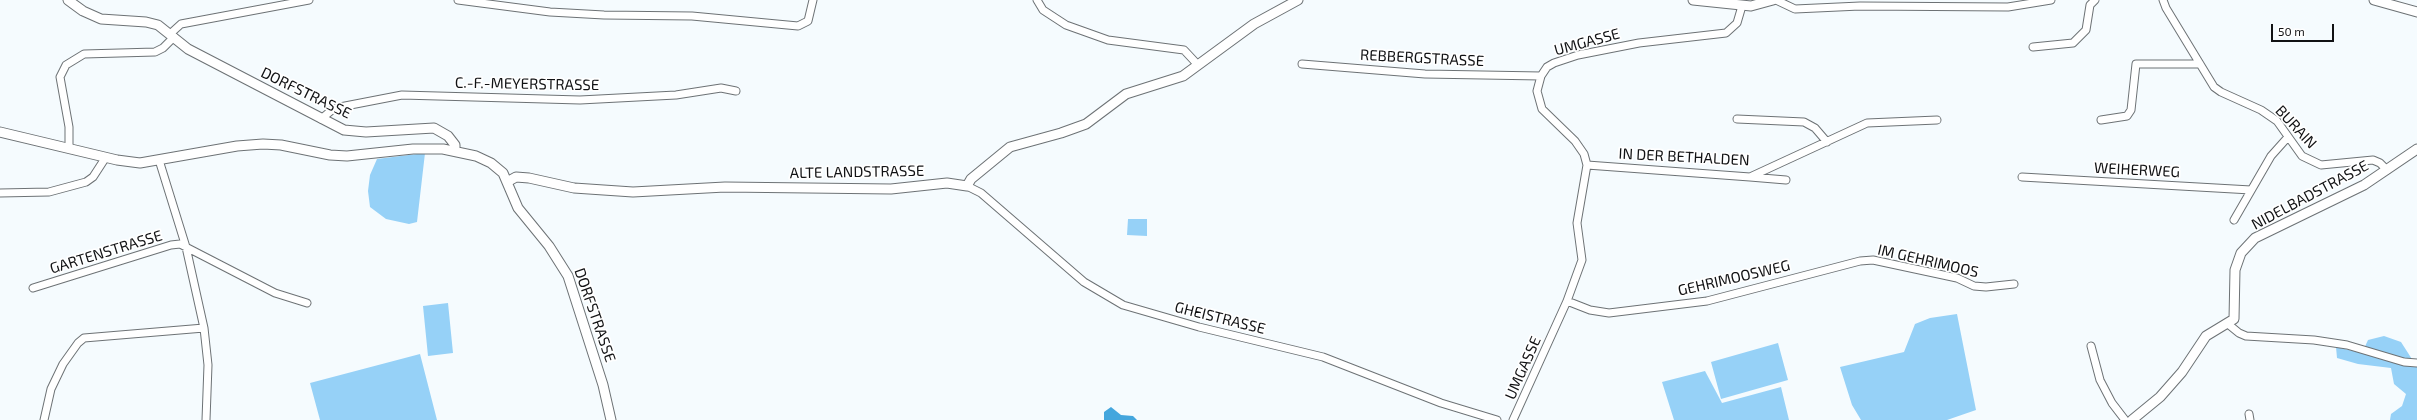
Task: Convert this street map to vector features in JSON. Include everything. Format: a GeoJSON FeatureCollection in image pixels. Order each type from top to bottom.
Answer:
{"type":"FeatureCollection","features":[{"type":"Feature","properties":{"kind":"street","name":"DORFSTRASSE"},"geometry":{"type":"LineString","coordinates":[[68,0],[96,17],[113,22],[153,24],[172,35],[188,49],[339,128],[354,132],[434,128],[448,136],[455,146],[455,150],[491,163],[503,174],[520,212],[549,246],[568,276],[603,385],[611,420]]}},
{"type":"Feature","properties":{"kind":"street"},"geometry":{"type":"LineString","coordinates":[[69,148],[69,127],[60,77],[66,64],[77,57],[94,53],[155,52],[163,48],[181,24],[308,0]]}},
{"type":"Feature","properties":{"kind":"street"},"geometry":{"type":"LineString","coordinates":[[458,0],[550,12],[604,15],[692,16],[798,26],[808,21],[813,0]]}},
{"type":"Feature","properties":{"kind":"street"},"geometry":{"type":"LineString","coordinates":[[1037,0],[1043,10],[1066,25],[1108,40],[1184,50],[1198,66]]}},
{"type":"Feature","properties":{"kind":"street"},"geometry":{"type":"LineString","coordinates":[[967,186],[971,178],[1010,147],[1061,133],[1086,124],[1126,94],[1183,76],[1254,24],[1298,0]]}},
{"type":"Feature","properties":{"kind":"street"},"geometry":{"type":"LineString","coordinates":[[1693,0],[1742,6],[1751,6],[1775,0],[1795,9],[1860,3],[2008,7],[2050,0]]}},
{"type":"Feature","properties":{"kind":"street"},"geometry":{"type":"LineString","coordinates":[[2033,47],[2073,43],[2086,30],[2090,5],[2095,0]]}},
{"type":"Feature","properties":{"kind":"street","name":"BURAIN"},"geometry":{"type":"LineString","coordinates":[[2163,0],[2166,8],[2214,87],[2221,92],[2261,110],[2277,121],[2302,156],[2314,163],[2330,165],[2368,160],[2380,163],[2386,170]]}},
{"type":"Feature","properties":{"kind":"street"},"geometry":{"type":"LineString","coordinates":[[2374,0],[2417,12]]}},
{"type":"Feature","properties":{"kind":"street","name":"UMGASSE"},"geometry":{"type":"LineString","coordinates":[[1541,76],[1544,70],[1554,63],[1578,55],[1639,43],[1726,33],[1737,23],[1742,6]]}},
{"type":"Feature","properties":{"kind":"street","name":"REBBERGSTRASSE"},"geometry":{"type":"LineString","coordinates":[[1302,64],[1425,74],[1541,76]]}},
{"type":"Feature","properties":{"kind":"street"},"geometry":{"type":"LineString","coordinates":[[2101,120],[2126,116],[2131,110],[2136,64],[2200,64]]}},
{"type":"Feature","properties":{"kind":"street"},"geometry":{"type":"LineString","coordinates":[[1541,76],[1537,91],[1542,109],[1575,141],[1584,154],[1587,165]]}},
{"type":"Feature","properties":{"kind":"street","name":"C.-F.-MEYERSTRASSE"},"geometry":{"type":"LineString","coordinates":[[321,119],[332,110],[340,107],[402,95],[580,100],[676,95],[721,88],[736,92]]}},
{"type":"Feature","properties":{"kind":"street"},"geometry":{"type":"LineString","coordinates":[[1737,119],[1804,122],[1815,128],[1827,142]]}},
{"type":"Feature","properties":{"kind":"street","name":"IN DER BETHALDEN"},"geometry":{"type":"LineString","coordinates":[[1587,165],[1750,177],[1867,123],[1937,120]]}},
{"type":"Feature","properties":{"kind":"street"},"geometry":{"type":"LineString","coordinates":[[0,132],[106,157],[140,163],[237,146],[263,144],[281,145],[330,156],[347,156],[413,149],[455,150]]}},
{"type":"Feature","properties":{"kind":"street"},"geometry":{"type":"LineString","coordinates":[[2234,220],[2271,156],[2288,137]]}},
{"type":"Feature","properties":{"kind":"street","name":"NIDELBADSTRASSE"},"geometry":{"type":"LineString","coordinates":[[2228,324],[2234,316],[2234,290],[2238,260],[2255,238],[2327,204],[2386,170],[2416,150]]}},
{"type":"Feature","properties":{"kind":"street"},"geometry":{"type":"LineString","coordinates":[[0,193],[49,192],[86,182],[93,177],[106,157]]}},
{"type":"Feature","properties":{"kind":"street"},"geometry":{"type":"LineString","coordinates":[[159,160],[186,247],[204,328],[208,365],[206,420]]}},
{"type":"Feature","properties":{"kind":"street","name":"UMGASSE"},"geometry":{"type":"LineString","coordinates":[[1514,420],[1567,301],[1582,260],[1577,223],[1587,165]]}},
{"type":"Feature","properties":{"kind":"street","name":"ALTE LANDSTRASSE"},"geometry":{"type":"LineString","coordinates":[[507,182],[516,177],[529,178],[574,188],[633,192],[725,187],[891,189],[948,183],[967,186]]}},
{"type":"Feature","properties":{"kind":"street"},"geometry":{"type":"LineString","coordinates":[[1750,177],[1786,180]]}},
{"type":"Feature","properties":{"kind":"street","name":"WEIHERWEG"},"geometry":{"type":"LineString","coordinates":[[2022,177],[2251,190]]}},
{"type":"Feature","properties":{"kind":"street","name":"GHEISTRASSE"},"geometry":{"type":"LineString","coordinates":[[967,186],[981,193],[1084,282],[1123,305],[1199,327],[1322,357],[1441,403],[1497,420]]}},
{"type":"Feature","properties":{"kind":"street","name":"GARTENSTRASSE"},"geometry":{"type":"LineString","coordinates":[[33,288],[171,245],[180,244],[186,247]]}},
{"type":"Feature","properties":{"kind":"street"},"geometry":{"type":"LineString","coordinates":[[186,247],[275,293],[307,304]]}},
{"type":"Feature","properties":{"kind":"street","name":"IM GEHRIMOOS"},"geometry":{"type":"LineString","coordinates":[[1860,261],[1874,260],[1957,278],[1974,286],[1986,287],[2014,284]]}},
{"type":"Feature","properties":{"kind":"street","name":"GEHRIMOOSWEG"},"geometry":{"type":"LineString","coordinates":[[1567,301],[1609,313],[1707,301],[1860,261]]}},
{"type":"Feature","properties":{"kind":"street"},"geometry":{"type":"LineString","coordinates":[[2132,420],[2160,397],[2182,372],[2206,336],[2214,330],[2228,324],[2239,333],[2246,336],[2314,340],[2347,345],[2404,362],[2417,363]]}},
{"type":"Feature","properties":{"kind":"street"},"geometry":{"type":"LineString","coordinates":[[44,420],[52,389],[64,364],[78,343],[84,338],[204,328]]}},
{"type":"Feature","properties":{"kind":"street"},"geometry":{"type":"LineString","coordinates":[[2091,346],[2100,380],[2112,403],[2125,420]]}},
{"type":"Feature","properties":{"kind":"shaded area"},"geometry":{"type":"Polygon","coordinates":[[[425,153],[417,222],[409,224],[386,219],[370,207],[368,191],[370,175],[377,159],[425,153]]]}},
{"type":"Feature","properties":{"kind":"shaded area"},"geometry":{"type":"Polygon","coordinates":[[[1128,219],[1147,219],[1147,236],[1127,235],[1128,219]]]}},
{"type":"Feature","properties":{"kind":"shaded area"},"geometry":{"type":"Polygon","coordinates":[[[448,303],[453,353],[428,356],[423,306],[448,303]]]}},
{"type":"Feature","properties":{"kind":"shaded area"},"geometry":{"type":"Polygon","coordinates":[[[1957,314],[1976,410],[1947,420],[1861,420],[1852,405],[1840,367],[1904,352],[1915,324],[1930,318],[1957,314]]]}},
{"type":"Feature","properties":{"kind":"shaded area"},"geometry":{"type":"Polygon","coordinates":[[[2384,336],[2401,342],[2417,367],[2417,420],[2390,420],[2391,414],[2402,406],[2406,394],[2394,384],[2391,368],[2358,364],[2337,358],[2336,347],[2362,353],[2368,340],[2384,336]]]}},
{"type":"Feature","properties":{"kind":"shaded area"},"geometry":{"type":"Polygon","coordinates":[[[1778,343],[1788,380],[1721,399],[1711,362],[1778,343]]]}},
{"type":"Feature","properties":{"kind":"shaded area"},"geometry":{"type":"Polygon","coordinates":[[[420,354],[437,420],[320,420],[310,383],[420,354]]]}},
{"type":"Feature","properties":{"kind":"shaded area"},"geometry":{"type":"Polygon","coordinates":[[[1705,371],[1722,403],[1781,387],[1789,420],[1674,420],[1662,382],[1705,371]]]}},
{"type":"Feature","properties":{"kind":"shaded area"},"geometry":{"type":"Polygon","coordinates":[[[1111,407],[1121,415],[1133,416],[1137,420],[1104,420],[1104,412],[1111,407]]]}}]}
